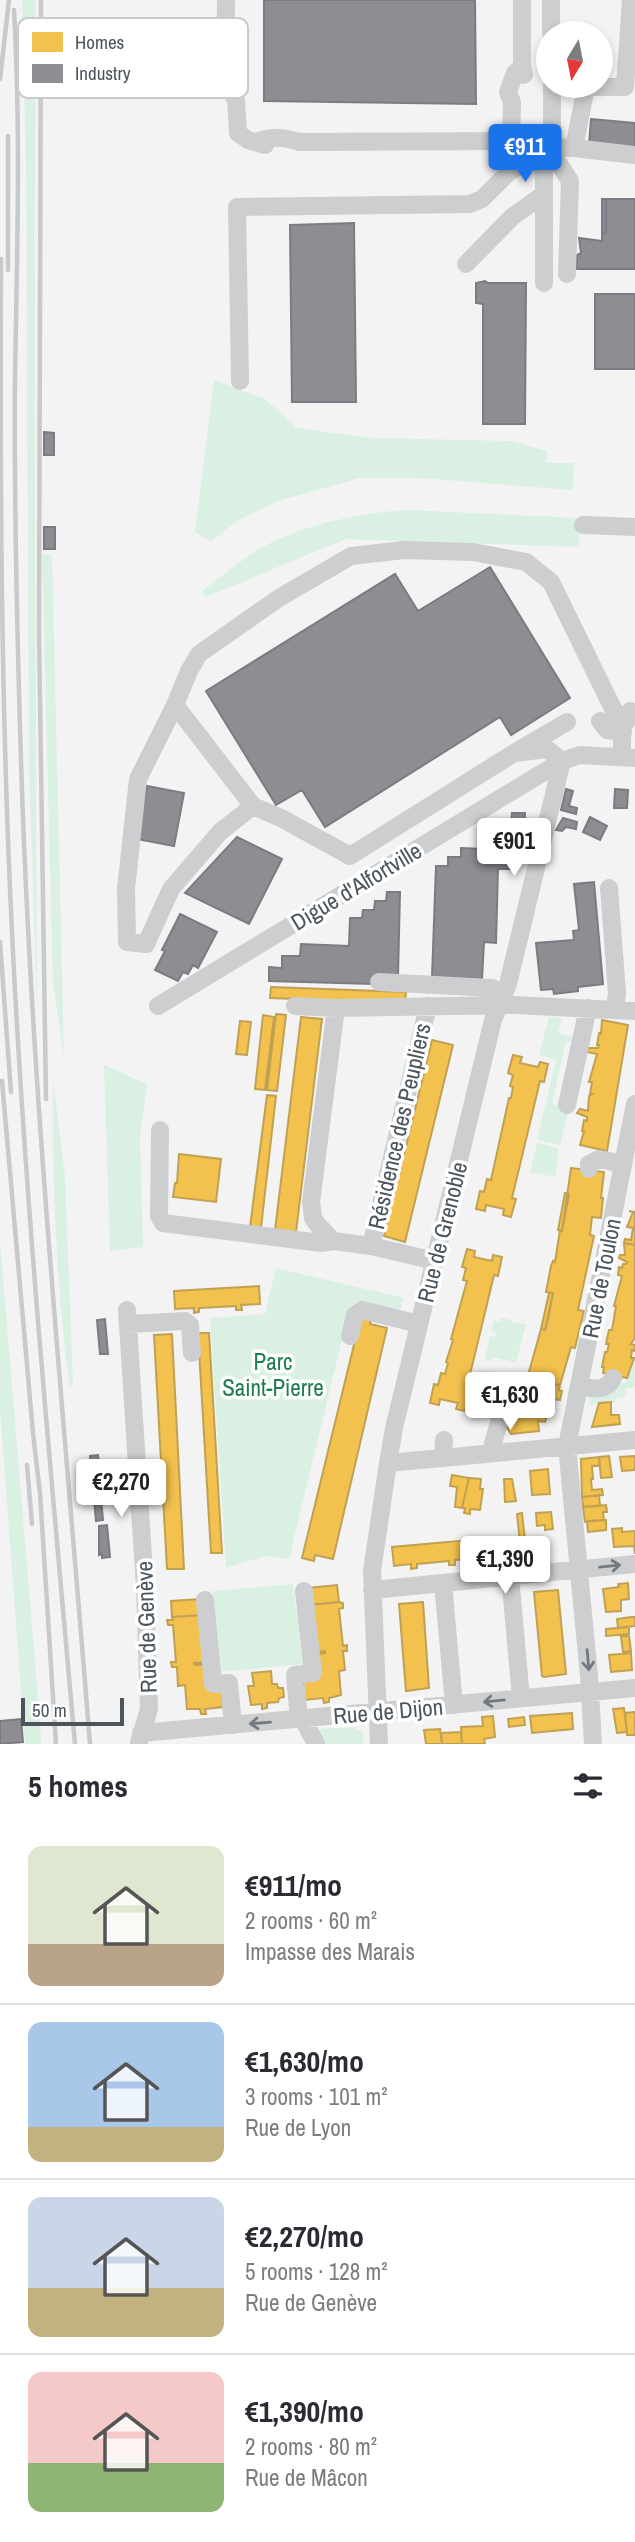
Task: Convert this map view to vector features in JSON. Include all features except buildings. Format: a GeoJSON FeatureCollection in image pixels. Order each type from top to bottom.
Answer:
{"type":"FeatureCollection","features":[{"type":"Feature","properties":{"kind":"street"},"geometry":{"type":"LineString","coordinates":[[226,0],[226,18]]}},
{"type":"Feature","properties":{"kind":"street"},"geometry":{"type":"LineString","coordinates":[[511,141],[512,103],[508,92],[515,73],[523,72],[522,0]]}},
{"type":"Feature","properties":{"kind":"street"},"geometry":{"type":"LineString","coordinates":[[551,0],[551,21]]}},
{"type":"Feature","properties":{"kind":"street"},"geometry":{"type":"LineString","coordinates":[[574,148],[586,87],[625,87],[631,0]]}},
{"type":"Feature","properties":{"kind":"street"},"geometry":{"type":"LineString","coordinates":[[235,98],[239,133],[243,138],[257,142],[271,137],[299,142],[511,141],[550,148],[635,155]]}},
{"type":"Feature","properties":{"kind":"street"},"geometry":{"type":"LineString","coordinates":[[544,283],[544,171],[550,148],[552,98]]}},
{"type":"Feature","properties":{"kind":"street"},"geometry":{"type":"LineString","coordinates":[[550,148],[570,181],[567,274]]}},
{"type":"Feature","properties":{"kind":"street"},"geometry":{"type":"LineString","coordinates":[[240,381],[237,207],[470,204],[482,199],[509,172],[550,148]]}},
{"type":"Feature","properties":{"kind":"street"},"geometry":{"type":"LineString","coordinates":[[466,264],[512,217],[544,194]]}},
{"type":"Feature","properties":{"kind":"street"},"geometry":{"type":"LineString","coordinates":[[583,525],[635,527]]}},
{"type":"Feature","properties":{"kind":"street"},"geometry":{"type":"LineString","coordinates":[[253,806],[220,832],[171,889],[146,944],[127,942],[125,890],[138,779],[189,671],[199,654],[279,598],[351,556],[404,550],[473,552],[526,562],[551,582],[625,723],[628,758]]}},
{"type":"Feature","properties":{"kind":"street"},"geometry":{"type":"LineString","coordinates":[[175,705],[253,806],[281,818],[350,856],[567,722]]}},
{"type":"Feature","properties":{"kind":"street"},"geometry":{"type":"LineString","coordinates":[[600,721],[607,730],[625,723]]}},
{"type":"Feature","properties":{"kind":"street"},"geometry":{"type":"LineString","coordinates":[[514,753],[547,750],[562,761]]}},
{"type":"Feature","properties":{"kind":"street","name":"Digue d'Alfortville"},"geometry":{"type":"LineString","coordinates":[[158,1006],[310,908],[562,761],[580,755],[628,758]]}},
{"type":"Feature","properties":{"kind":"street","name":"Rue de Grenoble"},"geometry":{"type":"LineString","coordinates":[[379,1744],[372,1571],[394,1428],[500,999],[508,984],[562,761]]}},
{"type":"Feature","properties":{"kind":"street"},"geometry":{"type":"LineString","coordinates":[[609,888],[617,993],[615,1010]]}},
{"type":"Feature","properties":{"kind":"street"},"geometry":{"type":"LineString","coordinates":[[379,982],[492,988],[500,999],[635,1011]]}},
{"type":"Feature","properties":{"kind":"street","name":"Résidence des Peupliers"},"geometry":{"type":"LineString","coordinates":[[333,1241],[313,1218],[311,1202],[336,1008],[473,1005],[500,999]]}},
{"type":"Feature","properties":{"kind":"street"},"geometry":{"type":"LineString","coordinates":[[295,1006],[336,1008]]}},
{"type":"Feature","properties":{"kind":"street","name":"Résidence des Peupliers"},"geometry":{"type":"LineString","coordinates":[[371,1246],[428,1006]]}},
{"type":"Feature","properties":{"kind":"street"},"geometry":{"type":"LineString","coordinates":[[573,1101],[588,1008]]}},
{"type":"Feature","properties":{"kind":"street","name":"Rue de Toulon"},"geometry":{"type":"LineString","coordinates":[[593,1744],[567,1446],[623,1164],[631,1141],[635,1104]]}},
{"type":"Feature","properties":{"kind":"street","name":"Résidence des Peupliers"},"geometry":{"type":"LineString","coordinates":[[160,1130],[159,1216],[163,1223],[321,1243],[333,1241],[371,1246],[435,1261]]}},
{"type":"Feature","properties":{"kind":"street"},"geometry":{"type":"LineString","coordinates":[[589,1169],[589,1164],[599,1159],[623,1164]]}},
{"type":"Feature","properties":{"kind":"street"},"geometry":{"type":"LineString","coordinates":[[350,1336],[355,1315],[362,1310],[419,1324]]}},
{"type":"Feature","properties":{"kind":"street","name":"Rue de Genève"},"geometry":{"type":"LineString","coordinates":[[140,1738],[149,1709],[145,1588],[128,1317],[185,1321],[190,1325],[192,1353]]}},
{"type":"Feature","properties":{"kind":"street"},"geometry":{"type":"LineString","coordinates":[[579,1386],[602,1388],[610,1384],[612,1378]]}},
{"type":"Feature","properties":{"kind":"street"},"geometry":{"type":"LineString","coordinates":[[494,1453],[493,1443],[500,1419]]}},
{"type":"Feature","properties":{"kind":"street"},"geometry":{"type":"LineString","coordinates":[[388,1463],[444,1449],[494,1453],[635,1440]]}},
{"type":"Feature","properties":{"kind":"street"},"geometry":{"type":"LineString","coordinates":[[372,1590],[635,1564]]}},
{"type":"Feature","properties":{"kind":"street"},"geometry":{"type":"LineString","coordinates":[[510,1576],[521,1698]]}},
{"type":"Feature","properties":{"kind":"street"},"geometry":{"type":"LineString","coordinates":[[443,1583],[454,1705]]}},
{"type":"Feature","properties":{"kind":"street"},"geometry":{"type":"LineString","coordinates":[[304,1591],[313,1673],[295,1675],[301,1719],[316,1744]]}},
{"type":"Feature","properties":{"kind":"street"},"geometry":{"type":"LineString","coordinates":[[205,1600],[213,1685],[229,1683],[233,1725]]}},
{"type":"Feature","properties":{"kind":"street","name":"Rue de Dijon"},"geometry":{"type":"LineString","coordinates":[[140,1738],[233,1725],[635,1688]]}},
{"type":"Feature","properties":{"kind":"green space"},"geometry":{"type":"Polygon","coordinates":[[[22,0],[36,0],[36,18],[22,18],[22,0]]]}},
{"type":"Feature","properties":{"kind":"green space"},"geometry":{"type":"Polygon","coordinates":[[[24,98],[36,98],[37,1010],[29,766],[24,98]]]}},
{"type":"Feature","properties":{"kind":"green space"},"geometry":{"type":"Polygon","coordinates":[[[214,380],[265,399],[297,428],[372,438],[511,441],[547,451],[546,463],[574,463],[573,490],[419,478],[360,478],[278,501],[238,520],[211,542],[195,532],[214,380]]]}},
{"type":"Feature","properties":{"kind":"green space"},"geometry":{"type":"Polygon","coordinates":[[[407,510],[580,518],[579,547],[346,539],[206,597],[201,592],[253,553],[288,535],[347,518],[407,510]]]}},
{"type":"Feature","properties":{"kind":"green space"},"geometry":{"type":"Polygon","coordinates":[[[42,554],[52,555],[64,1057],[53,983],[42,554]]]}},
{"type":"Feature","properties":{"kind":"green space"},"geometry":{"type":"Polygon","coordinates":[[[549,1017],[562,1018],[558,1033],[577,1039],[577,1043],[566,1041],[552,1104],[569,1109],[560,1145],[537,1140],[556,1060],[539,1055],[549,1017]]]}},
{"type":"Feature","properties":{"kind":"green space"},"geometry":{"type":"Polygon","coordinates":[[[104,1065],[147,1084],[140,1136],[143,1247],[110,1251],[104,1065]]]}},
{"type":"Feature","properties":{"kind":"green space"},"geometry":{"type":"Polygon","coordinates":[[[53,1079],[65,1177],[73,1383],[70,1389],[56,1235],[53,1079]]]}},
{"type":"Feature","properties":{"kind":"green space"},"geometry":{"type":"Polygon","coordinates":[[[537,1143],[559,1148],[555,1177],[530,1172],[537,1143]]]}},
{"type":"Feature","properties":{"kind":"green space"},"geometry":{"type":"Polygon","coordinates":[[[0,1241],[41,1744],[25,1744],[0,1409],[0,1241]]]}},
{"type":"Feature","properties":{"kind":"green space","name":"Parc Saint-Pierre"},"geometry":{"type":"Polygon","coordinates":[[[276,1268],[404,1298],[399,1313],[358,1302],[350,1306],[289,1559],[265,1556],[226,1568],[210,1318],[265,1314],[276,1268]]]}},
{"type":"Feature","properties":{"kind":"green space"},"geometry":{"type":"Polygon","coordinates":[[[501,1318],[526,1324],[516,1363],[492,1357],[491,1360],[485,1358],[490,1336],[496,1337],[497,1333],[491,1332],[494,1320],[500,1322],[501,1318]]]}},
{"type":"Feature","properties":{"kind":"green space"},"geometry":{"type":"Polygon","coordinates":[[[635,1353],[635,1387],[625,1389],[626,1397],[617,1397],[617,1402],[589,1405],[591,1394],[617,1382],[626,1383],[635,1353]]]}},
{"type":"Feature","properties":{"kind":"green space"},"geometry":{"type":"Polygon","coordinates":[[[483,1370],[513,1377],[513,1380],[494,1377],[485,1417],[472,1414],[483,1370]]]}},
{"type":"Feature","properties":{"kind":"green space"},"geometry":{"type":"Polygon","coordinates":[[[293,1584],[303,1664],[220,1672],[213,1591],[293,1584]]]}},
{"type":"Feature","properties":{"kind":"green space"},"geometry":{"type":"Polygon","coordinates":[[[353,1727],[363,1733],[363,1744],[320,1744],[314,1733],[319,1729],[353,1727]]]}},
{"type":"Feature","properties":{"kind":"railway"},"geometry":{"type":"LineString","coordinates":[[0,79],[9,0]]}},
{"type":"Feature","properties":{"kind":"railway"},"geometry":{"type":"LineString","coordinates":[[41,0],[41,18]]}},
{"type":"Feature","properties":{"kind":"railway"},"geometry":{"type":"LineString","coordinates":[[14,10],[18,148],[15,521],[26,883],[40,1129],[90,1744]]}},
{"type":"Feature","properties":{"kind":"railway"},"geometry":{"type":"LineString","coordinates":[[41,98],[39,632],[46,1099]]}},
{"type":"Feature","properties":{"kind":"railway"},"geometry":{"type":"LineString","coordinates":[[8,136],[8,270]]}},
{"type":"Feature","properties":{"kind":"railway"},"geometry":{"type":"LineString","coordinates":[[1,259],[2,596],[17,1034],[31,1237],[75,1744]]}},
{"type":"Feature","properties":{"kind":"railway"},"geometry":{"type":"LineString","coordinates":[[0,942],[11,1092]]}},
{"type":"Feature","properties":{"kind":"railway"},"geometry":{"type":"LineString","coordinates":[[2,1081],[40,1493],[56,1744]]}},
{"type":"Feature","properties":{"kind":"railway"},"geometry":{"type":"LineString","coordinates":[[27,1465],[32,1524]]}}]}
